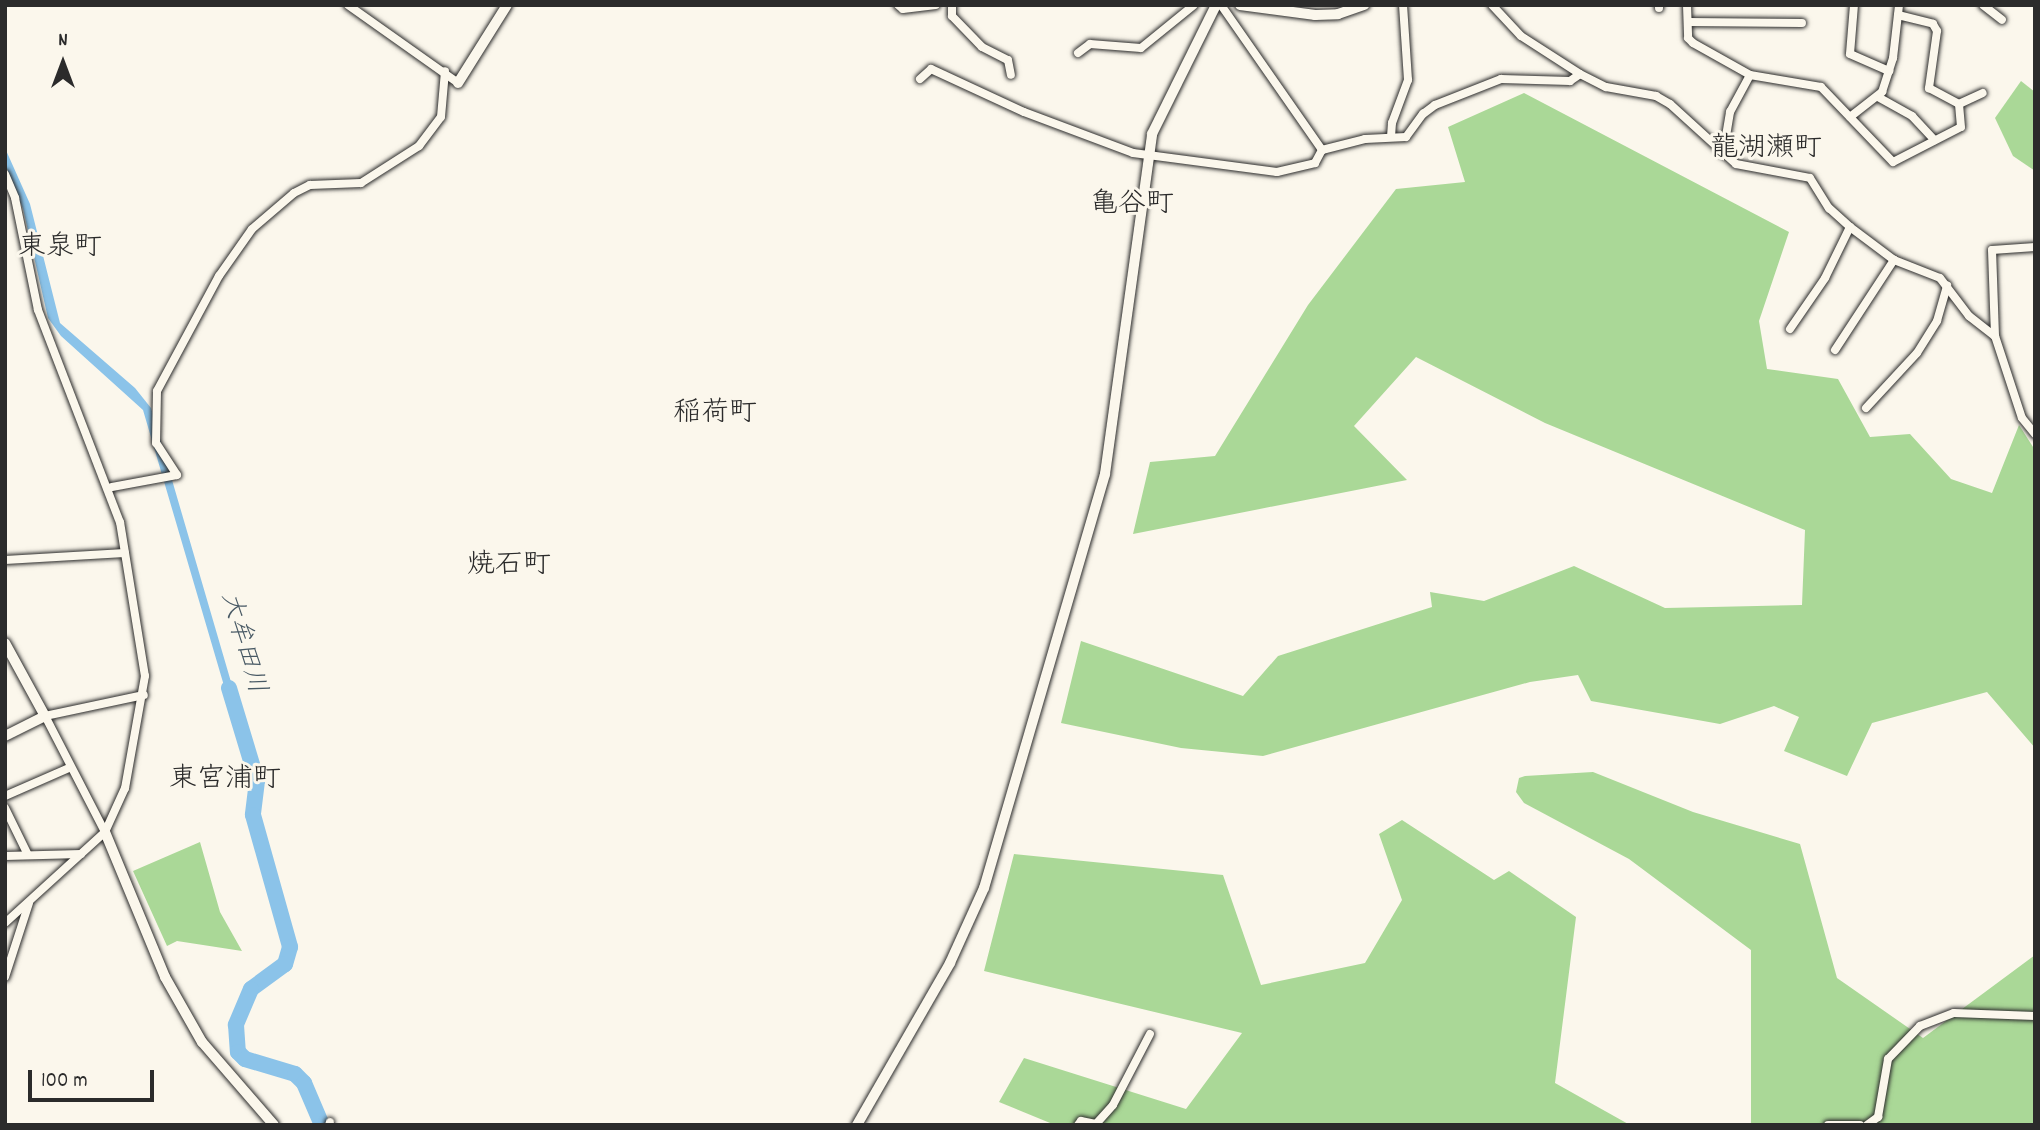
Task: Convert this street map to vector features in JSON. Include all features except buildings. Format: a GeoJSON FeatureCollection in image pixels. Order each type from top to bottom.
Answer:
{"type":"FeatureCollection","features":[{"type":"Feature","properties":{"kind":"street"},"geometry":{"type":"LineString","coordinates":[[348,5],[445,71],[458,83],[507,5]]}},
{"type":"Feature","properties":{"kind":"street"},"geometry":{"type":"LineString","coordinates":[[898,5],[903,9],[936,5]]}},
{"type":"Feature","properties":{"kind":"street"},"geometry":{"type":"LineString","coordinates":[[952,5],[952,16],[991,56],[1008,60],[1011,75]]}},
{"type":"Feature","properties":{"kind":"street"},"geometry":{"type":"LineString","coordinates":[[1078,53],[1090,44],[1142,48],[1194,5]]}},
{"type":"Feature","properties":{"kind":"street"},"geometry":{"type":"LineString","coordinates":[[857,1125],[972,922],[995,853],[1105,474],[1147,156],[1158,116],[1216,5]]}},
{"type":"Feature","properties":{"kind":"street"},"geometry":{"type":"LineString","coordinates":[[1222,5],[1322,150]]}},
{"type":"Feature","properties":{"kind":"street"},"geometry":{"type":"LineString","coordinates":[[1240,5],[1338,14],[1364,5]]}},
{"type":"Feature","properties":{"kind":"street"},"geometry":{"type":"LineString","coordinates":[[1391,137],[1392,123],[1408,80],[1403,5]]}},
{"type":"Feature","properties":{"kind":"street"},"geometry":{"type":"LineString","coordinates":[[1492,5],[1521,36],[1580,74],[1606,87],[1656,96],[1736,164],[1769,173],[1810,178],[1829,208],[1850,227],[1894,260],[1947,285],[1969,316],[1995,336]]}},
{"type":"Feature","properties":{"kind":"street"},"geometry":{"type":"LineString","coordinates":[[1687,5],[1693,43],[1751,75],[1821,87],[1893,162],[1961,127],[1959,104]]}},
{"type":"Feature","properties":{"kind":"street"},"geometry":{"type":"LineString","coordinates":[[1854,5],[1850,54],[1889,71]]}},
{"type":"Feature","properties":{"kind":"street"},"geometry":{"type":"LineString","coordinates":[[1983,5],[2002,20]]}},
{"type":"Feature","properties":{"kind":"street"},"geometry":{"type":"LineString","coordinates":[[1850,117],[1878,97],[1889,71],[1898,10],[1933,24],[1937,31],[1929,88],[1959,104]]}},
{"type":"Feature","properties":{"kind":"street"},"geometry":{"type":"LineString","coordinates":[[1688,22],[1802,23]]}},
{"type":"Feature","properties":{"kind":"street"},"geometry":{"type":"LineString","coordinates":[[920,79],[931,69],[1035,116],[1147,156],[1277,172],[1315,163],[1322,150]]}},
{"type":"Feature","properties":{"kind":"street"},"geometry":{"type":"LineString","coordinates":[[112,487],[177,475],[156,443],[157,391],[219,276],[252,229],[294,192],[310,185],[361,183],[419,146],[440,117],[445,71]]}},
{"type":"Feature","properties":{"kind":"street"},"geometry":{"type":"LineString","coordinates":[[1322,150],[1391,137],[1406,137],[1435,106],[1502,79],[1570,82],[1580,74]]}},
{"type":"Feature","properties":{"kind":"street"},"geometry":{"type":"LineString","coordinates":[[1723,154],[1730,112],[1751,75]]}},
{"type":"Feature","properties":{"kind":"street"},"geometry":{"type":"LineString","coordinates":[[1959,104],[1983,93]]}},
{"type":"Feature","properties":{"kind":"street"},"geometry":{"type":"LineString","coordinates":[[1878,97],[1912,116],[1934,140]]}},
{"type":"Feature","properties":{"kind":"street"},"geometry":{"type":"LineString","coordinates":[[5,174],[15,198],[38,310],[120,522],[144,695],[125,788],[105,832],[5,923]]}},
{"type":"Feature","properties":{"kind":"street"},"geometry":{"type":"LineString","coordinates":[[1790,329],[1825,278],[1850,227]]}},
{"type":"Feature","properties":{"kind":"street"},"geometry":{"type":"LineString","coordinates":[[2035,247],[1992,250],[1995,336],[2022,418],[2035,434]]}},
{"type":"Feature","properties":{"kind":"street"},"geometry":{"type":"LineString","coordinates":[[1835,350],[1894,260]]}},
{"type":"Feature","properties":{"kind":"street"},"geometry":{"type":"LineString","coordinates":[[1866,408],[1917,353],[1937,321],[1947,285]]}},
{"type":"Feature","properties":{"kind":"street"},"geometry":{"type":"LineString","coordinates":[[5,560],[125,552]]}},
{"type":"Feature","properties":{"kind":"street"},"geometry":{"type":"LineString","coordinates":[[5,643],[105,832],[165,977],[202,1042],[274,1125]]}},
{"type":"Feature","properties":{"kind":"street"},"geometry":{"type":"LineString","coordinates":[[5,736],[45,716],[144,695]]}},
{"type":"Feature","properties":{"kind":"street"},"geometry":{"type":"LineString","coordinates":[[5,796],[72,767]]}},
{"type":"Feature","properties":{"kind":"street"},"geometry":{"type":"LineString","coordinates":[[5,808],[28,855]]}},
{"type":"Feature","properties":{"kind":"street"},"geometry":{"type":"LineString","coordinates":[[5,856],[81,854]]}},
{"type":"Feature","properties":{"kind":"street"},"geometry":{"type":"LineString","coordinates":[[5,976],[29,901]]}},
{"type":"Feature","properties":{"kind":"street"},"geometry":{"type":"LineString","coordinates":[[1867,1125],[1878,1117],[1888,1059],[1920,1026],[1954,1013],[2035,1016]]}},
{"type":"Feature","properties":{"kind":"street"},"geometry":{"type":"LineString","coordinates":[[1078,1125],[1081,1121],[1096,1124],[1113,1105],[1150,1034]]}},
{"type":"Feature","properties":{"kind":"street"},"geometry":{"type":"LineString","coordinates":[[1828,1125],[1860,1125]]}},
{"type":"Feature","properties":{"kind":"green space"},"geometry":{"type":"Polygon","coordinates":[[[2021,81],[2035,92],[2035,171],[2013,156],[1995,118],[2021,81]]]}},
{"type":"Feature","properties":{"kind":"green space"},"geometry":{"type":"Polygon","coordinates":[[[1524,93],[1789,232],[1759,321],[1767,369],[1838,379],[1870,437],[1910,434],[1951,479],[1992,493],[2019,425],[2035,450],[2035,748],[1987,692],[1872,723],[1847,776],[1784,751],[1799,717],[1774,706],[1720,724],[1591,701],[1578,675],[1530,682],[1263,756],[1181,748],[1061,723],[1081,641],[1243,696],[1278,656],[1432,607],[1430,592],[1484,601],[1574,566],[1665,608],[1802,605],[1805,530],[1545,423],[1416,357],[1354,426],[1407,480],[1133,534],[1150,462],[1215,456],[1308,305],[1396,189],[1465,182],[1448,127],[1524,93]]]}},
{"type":"Feature","properties":{"kind":"green space"},"geometry":{"type":"Polygon","coordinates":[[[1593,772],[1693,812],[1800,844],[1837,978],[1923,1038],[2035,955],[2035,1125],[1751,1125],[1751,950],[1629,859],[1524,803],[1516,792],[1519,778],[1525,776],[1593,772]]]}},
{"type":"Feature","properties":{"kind":"green space"},"geometry":{"type":"Polygon","coordinates":[[[1402,820],[1494,880],[1509,871],[1576,917],[1555,1083],[1630,1125],[1055,1125],[999,1102],[1024,1058],[1186,1109],[1242,1033],[984,971],[1014,854],[1223,875],[1261,985],[1365,963],[1402,900],[1379,834],[1402,820]]]}},
{"type":"Feature","properties":{"kind":"green space"},"geometry":{"type":"Polygon","coordinates":[[[200,842],[220,912],[242,951],[177,941],[167,946],[133,871],[200,842]]]}},
{"type":"Feature","properties":{"kind":"water"},"geometry":{"type":"Polygon","coordinates":[[[5,148],[30,204],[60,323],[135,388],[151,408],[236,699],[232,713],[143,410],[61,336],[48,318],[23,209],[5,164],[5,148]]]}},
{"type":"Feature","properties":{"kind":"waterway","name":"大牟田川"},"geometry":{"type":"LineString","coordinates":[[229,688],[257,781],[253,815],[290,947],[285,964],[251,989],[236,1025],[238,1052],[245,1059],[295,1074],[304,1083],[322,1125]]}},
{"type":"Feature","properties":{"kind":"district","name":"龍湖瀬町"},"geometry":{"type":"Point","coordinates":[1766,150]}},
{"type":"Feature","properties":{"kind":"district","name":"亀谷町"},"geometry":{"type":"Point","coordinates":[1132,206]}},
{"type":"Feature","properties":{"kind":"district","name":"東泉町"},"geometry":{"type":"Point","coordinates":[60,249]}},
{"type":"Feature","properties":{"kind":"district","name":"稲荷町"},"geometry":{"type":"Point","coordinates":[715,415]}},
{"type":"Feature","properties":{"kind":"district","name":"焼石町"},"geometry":{"type":"Point","coordinates":[509,567]}},
{"type":"Feature","properties":{"kind":"district","name":"東宮浦町"},"geometry":{"type":"Point","coordinates":[225,781]}}]}
